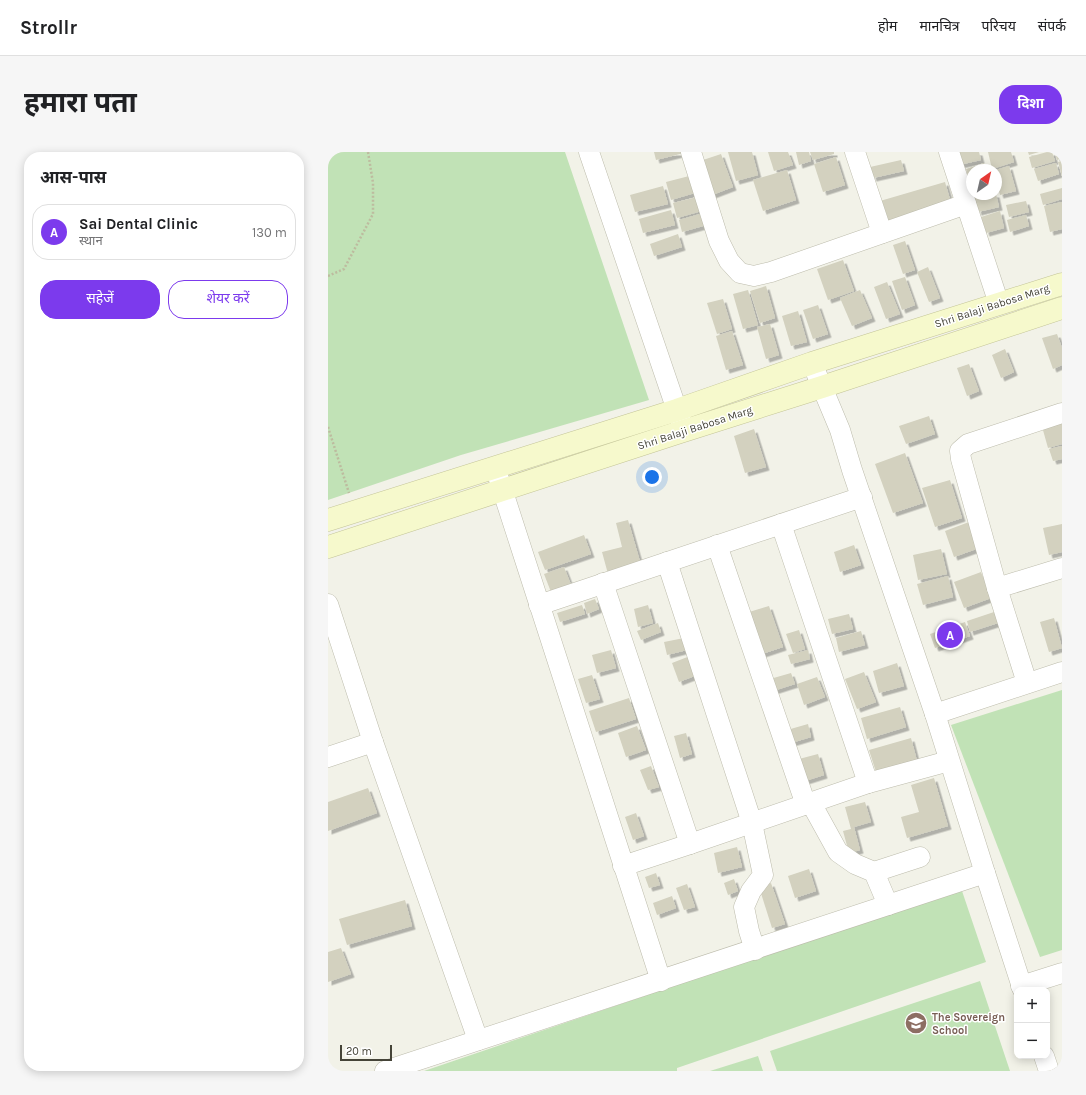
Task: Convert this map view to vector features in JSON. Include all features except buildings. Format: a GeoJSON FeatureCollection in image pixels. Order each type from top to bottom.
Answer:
{"type":"FeatureCollection","features":[{"type":"Feature","properties":{"kind":"street"},"geometry":{"type":"LineString","coordinates":[[589,152],[684,431]]}},
{"type":"Feature","properties":{"kind":"street"},"geometry":{"type":"LineString","coordinates":[[691,152],[719,241],[729,261],[740,273],[754,276],[771,272],[966,204]]}},
{"type":"Feature","properties":{"kind":"street"},"geometry":{"type":"LineString","coordinates":[[855,152],[882,233]]}},
{"type":"Feature","properties":{"kind":"street"},"geometry":{"type":"LineString","coordinates":[[949,152],[999,304]]}},
{"type":"Feature","properties":{"kind":"street","name":"Shri Balaji Babosa Marg"},"geometry":{"type":"LineString","coordinates":[[328,520],[677,410],[812,363],[1062,284]]}},
{"type":"Feature","properties":{"kind":"street","name":"Shri Balaji Babosa Marg"},"geometry":{"type":"LineString","coordinates":[[328,547],[1062,308]]}},
{"type":"Feature","properties":{"kind":"street"},"geometry":{"type":"LineString","coordinates":[[812,363],[840,430],[852,470],[935,714],[1022,987]]}},
{"type":"Feature","properties":{"kind":"street"},"geometry":{"type":"LineString","coordinates":[[1027,683],[997,588],[960,451],[968,444],[1062,412]]}},
{"type":"Feature","properties":{"kind":"street"},"geometry":{"type":"LineString","coordinates":[[495,467],[661,981]]}},
{"type":"Feature","properties":{"kind":"street"},"geometry":{"type":"LineString","coordinates":[[539,604],[862,498]]}},
{"type":"Feature","properties":{"kind":"street"},"geometry":{"type":"LineString","coordinates":[[781,524],[868,783]]}},
{"type":"Feature","properties":{"kind":"street"},"geometry":{"type":"LineString","coordinates":[[717,545],[808,804],[838,852],[855,864],[874,872],[920,857]]}},
{"type":"Feature","properties":{"kind":"street"},"geometry":{"type":"LineString","coordinates":[[667,562],[752,823],[763,874],[751,891],[744,907],[749,932],[755,950]]}},
{"type":"Feature","properties":{"kind":"street"},"geometry":{"type":"LineString","coordinates":[[997,588],[1062,568]]}},
{"type":"Feature","properties":{"kind":"street"},"geometry":{"type":"LineString","coordinates":[[603,583],[690,844]]}},
{"type":"Feature","properties":{"kind":"street"},"geometry":{"type":"LineString","coordinates":[[328,604],[373,742],[478,1040]]}},
{"type":"Feature","properties":{"kind":"street"},"geometry":{"type":"LineString","coordinates":[[935,714],[1062,672]]}},
{"type":"Feature","properties":{"kind":"street"},"geometry":{"type":"LineString","coordinates":[[328,757],[373,742]]}},
{"type":"Feature","properties":{"kind":"street"},"geometry":{"type":"LineString","coordinates":[[623,866],[868,783],[949,761]]}},
{"type":"Feature","properties":{"kind":"street"},"geometry":{"type":"LineString","coordinates":[[874,872],[888,905]]}},
{"type":"Feature","properties":{"kind":"street"},"geometry":{"type":"LineString","coordinates":[[385,1071],[985,874]]}},
{"type":"Feature","properties":{"kind":"street"},"geometry":{"type":"LineString","coordinates":[[1024,987],[1062,972]]}},
{"type":"Feature","properties":{"kind":"street"},"geometry":{"type":"LineString","coordinates":[[1045,1059],[1049,1071]]}},
{"type":"Feature","properties":{"kind":"path"},"geometry":{"type":"LineString","coordinates":[[328,276],[344,269],[373,214],[373,183],[368,152]]}},
{"type":"Feature","properties":{"kind":"path"},"geometry":{"type":"LineString","coordinates":[[328,427],[356,511]]}},
{"type":"Feature","properties":{"kind":"green space"},"geometry":{"type":"Polygon","coordinates":[[[328,152],[565,152],[649,400],[461,455],[328,500],[328,152]]]}},
{"type":"Feature","properties":{"kind":"green space"},"geometry":{"type":"Polygon","coordinates":[[[1062,690],[1062,950],[1040,957],[951,725],[1062,690]]]}},
{"type":"Feature","properties":{"kind":"green space"},"geometry":{"type":"Polygon","coordinates":[[[961,888],[986,962],[677,1068],[677,1071],[424,1071],[961,888]]]}},
{"type":"Feature","properties":{"kind":"green space","name":"The Sovereign School"},"geometry":{"type":"Polygon","coordinates":[[[980,981],[1010,1071],[777,1071],[770,1051],[980,981]]]}},
{"type":"Feature","properties":{"kind":"green space"},"geometry":{"type":"Polygon","coordinates":[[[758,1056],[763,1071],[710,1071],[758,1056]]]}},
{"type":"Feature","properties":{"kind":"place","name":"Sai Dental Clinic"},"geometry":{"type":"Point","coordinates":[950,635]}},
{"type":"Feature","properties":{"kind":"place","name":"The Sovereign School"},"geometry":{"type":"Point","coordinates":[916,1023]}}]}
